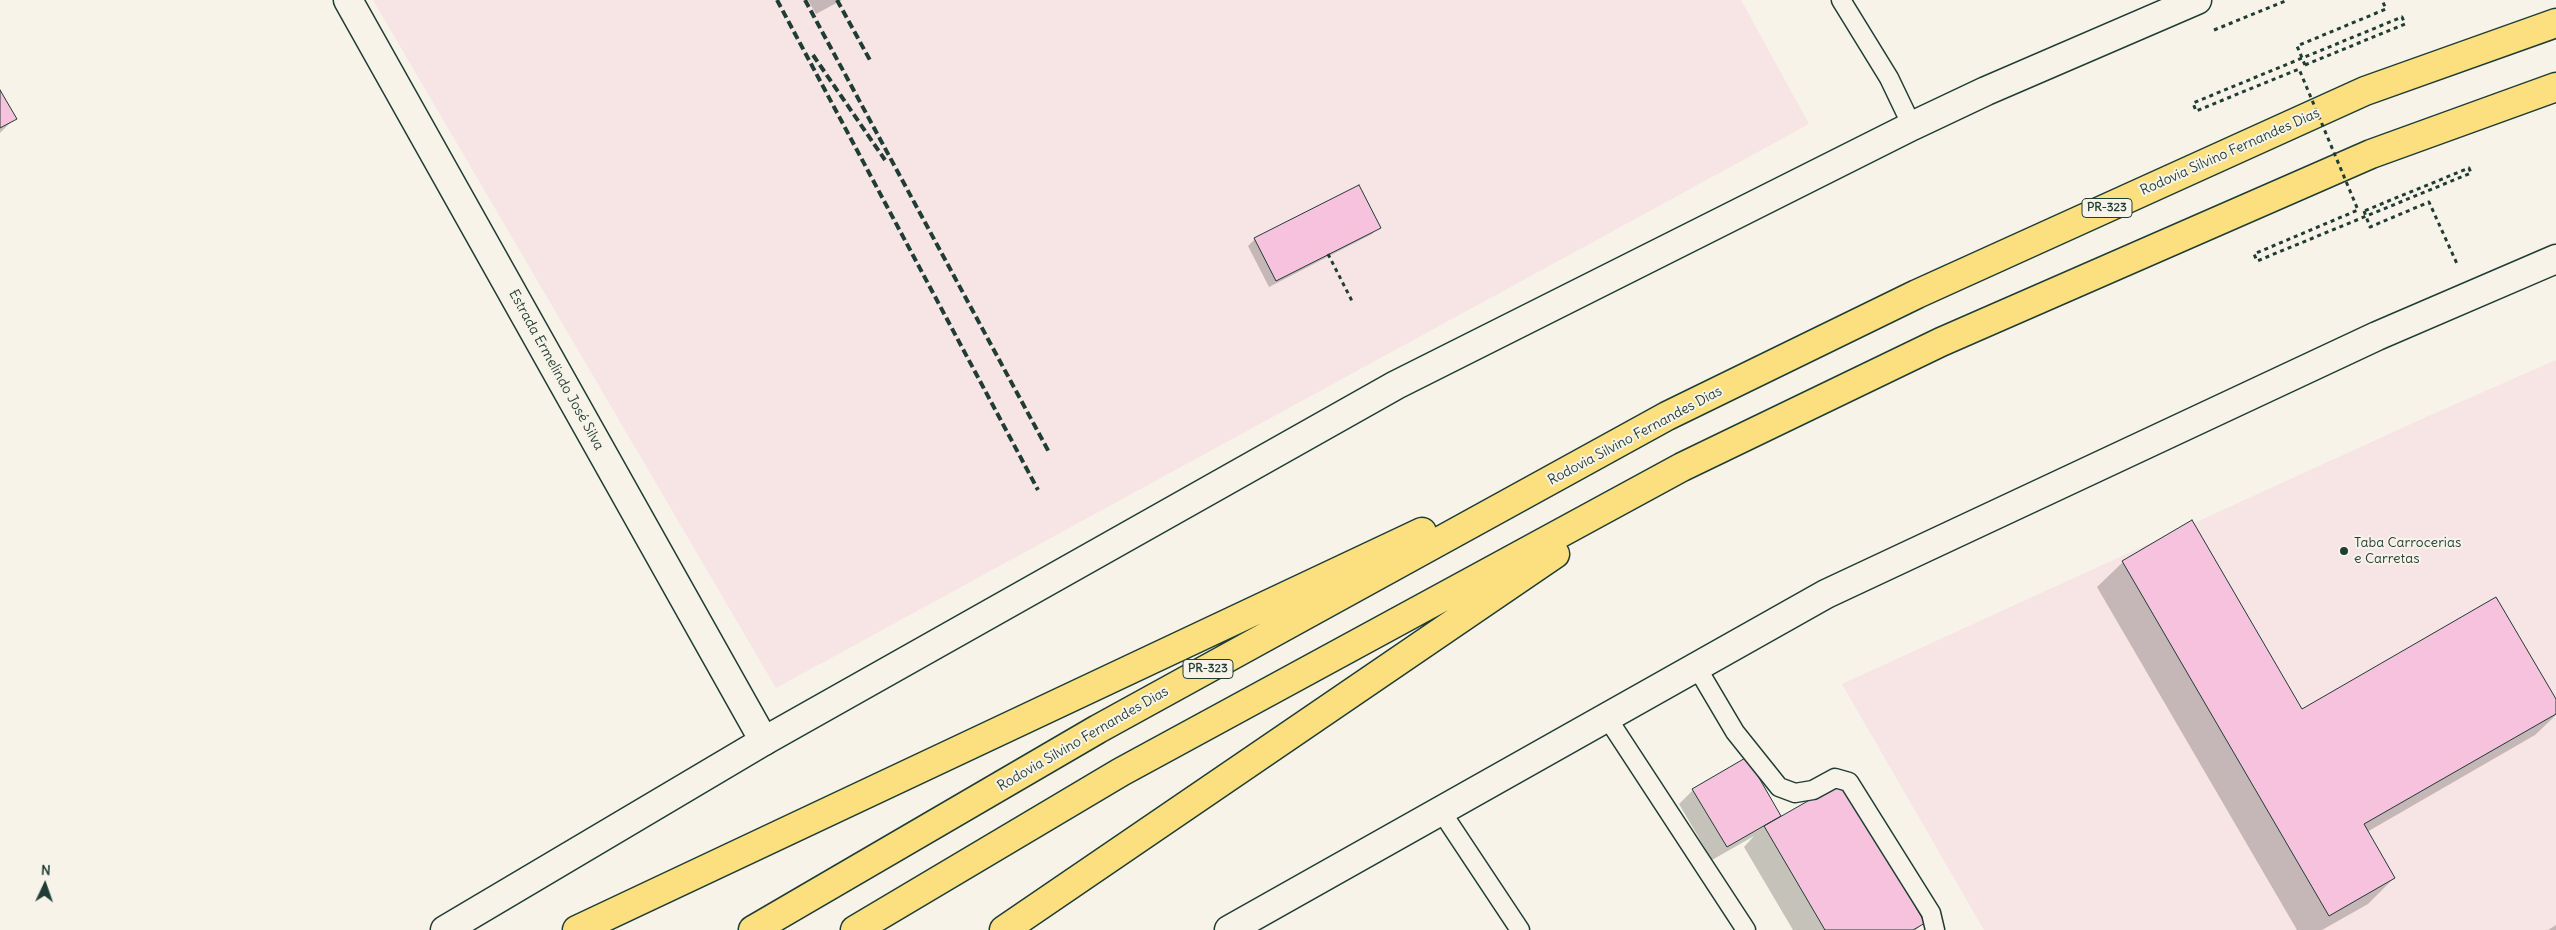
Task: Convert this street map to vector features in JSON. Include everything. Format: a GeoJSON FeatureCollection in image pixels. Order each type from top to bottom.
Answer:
{"type":"FeatureCollection","features":[{"type":"Feature","properties":{"kind":"highway","name":"Rodovia Silvino Fernandes Dias"},"geometry":{"type":"LineString","coordinates":[[753,930],[1098,729],[1667,416],[1918,294],[2365,91],[2556,23]]}},
{"type":"Feature","properties":{"kind":"highway"},"geometry":{"type":"LineString","coordinates":[[855,930],[1121,772],[1682,467],[1941,342],[2362,158],[2556,86]]}},
{"type":"Feature","properties":{"kind":"highway"},"geometry":{"type":"LineString","coordinates":[[577,930],[1667,416]]}},
{"type":"Feature","properties":{"kind":"highway"},"geometry":{"type":"LineString","coordinates":[[1004,930],[1682,467]]}},
{"type":"Feature","properties":{"kind":"street","name":"Estrada Ermelindo José Silva"},"geometry":{"type":"LineString","coordinates":[[348,0],[764,741]]}},
{"type":"Feature","properties":{"kind":"street"},"geometry":{"type":"LineString","coordinates":[[445,930],[764,741],[1396,385],[1912,126],[1986,91],[2197,0]]}},
{"type":"Feature","properties":{"kind":"street"},"geometry":{"type":"LineString","coordinates":[[1229,930],[1606,716],[1826,594],[2377,336],[2556,259]]}},
{"type":"Feature","properties":{"kind":"lane"},"geometry":{"type":"LineString","coordinates":[[1841,0],[1889,78],[1912,126]]}},
{"type":"Feature","properties":{"kind":"lane"},"geometry":{"type":"LineString","coordinates":[[1696,666],[1735,732],[1779,787],[1795,793],[1813,790],[1835,778],[1849,782],[1931,913],[1935,930]]}},
{"type":"Feature","properties":{"kind":"lane"},"geometry":{"type":"LineString","coordinates":[[1606,716],[1746,930]]}},
{"type":"Feature","properties":{"kind":"lane"},"geometry":{"type":"LineString","coordinates":[[1441,811],[1520,930]]}},
{"type":"Feature","properties":{"kind":"path"},"geometry":{"type":"LineString","coordinates":[[2382,0],[2386,9],[2297,46],[2305,65],[2405,24],[2402,17],[2193,103],[2196,111],[2299,69],[2358,210],[2254,254],[2257,261],[2471,173],[2469,168],[2364,211],[2370,227],[2430,202],[2471,296]]}},
{"type":"Feature","properties":{"kind":"path"},"geometry":{"type":"LineString","coordinates":[[1328,254],[1352,300]]}},
{"type":"Feature","properties":{"kind":"shaded area"},"geometry":{"type":"Polygon","coordinates":[[[373,0],[1741,0],[1809,124],[776,688],[373,0]]]}},
{"type":"Feature","properties":{"kind":"shaded area","name":"Taba Carrocerias e Carretas"},"geometry":{"type":"Polygon","coordinates":[[[2556,360],[2556,930],[1984,930],[1842,684],[2424,418],[2556,360]]]}},
{"type":"Feature","properties":{"kind":"building"},"geometry":{"type":"Polygon","coordinates":[[[0,90],[17,119],[0,128],[0,90]]]}},
{"type":"Feature","properties":{"kind":"building"},"geometry":{"type":"Polygon","coordinates":[[[1359,185],[1381,228],[1276,281],[1254,238],[1359,185]]]}},
{"type":"Feature","properties":{"kind":"building"},"geometry":{"type":"Polygon","coordinates":[[[2192,520],[2302,709],[2496,597],[2556,699],[2556,714],[2364,824],[2395,878],[2329,916],[2122,561],[2192,520]]]}},
{"type":"Feature","properties":{"kind":"building"},"geometry":{"type":"Polygon","coordinates":[[[1747,757],[1781,816],[1727,847],[1692,789],[1747,757]]]}},
{"type":"Feature","properties":{"kind":"building"},"geometry":{"type":"Polygon","coordinates":[[[1843,781],[1925,923],[1913,930],[1825,930],[1764,826],[1843,781]]]}},
{"type":"Feature","properties":{"kind":"railway"},"geometry":{"type":"LineString","coordinates":[[777,0],[1038,490]]}},
{"type":"Feature","properties":{"kind":"railway"},"geometry":{"type":"LineString","coordinates":[[805,0],[1050,454]]}},
{"type":"Feature","properties":{"kind":"railway"},"geometry":{"type":"LineString","coordinates":[[837,0],[871,62]]}},
{"type":"Feature","properties":{"kind":"railway"},"geometry":{"type":"LineString","coordinates":[[813,55],[885,160]]}},
{"type":"Feature","properties":{"kind":"place","name":"Taba Carrocerias e Carretas"},"geometry":{"type":"Point","coordinates":[2344,551]}}]}
